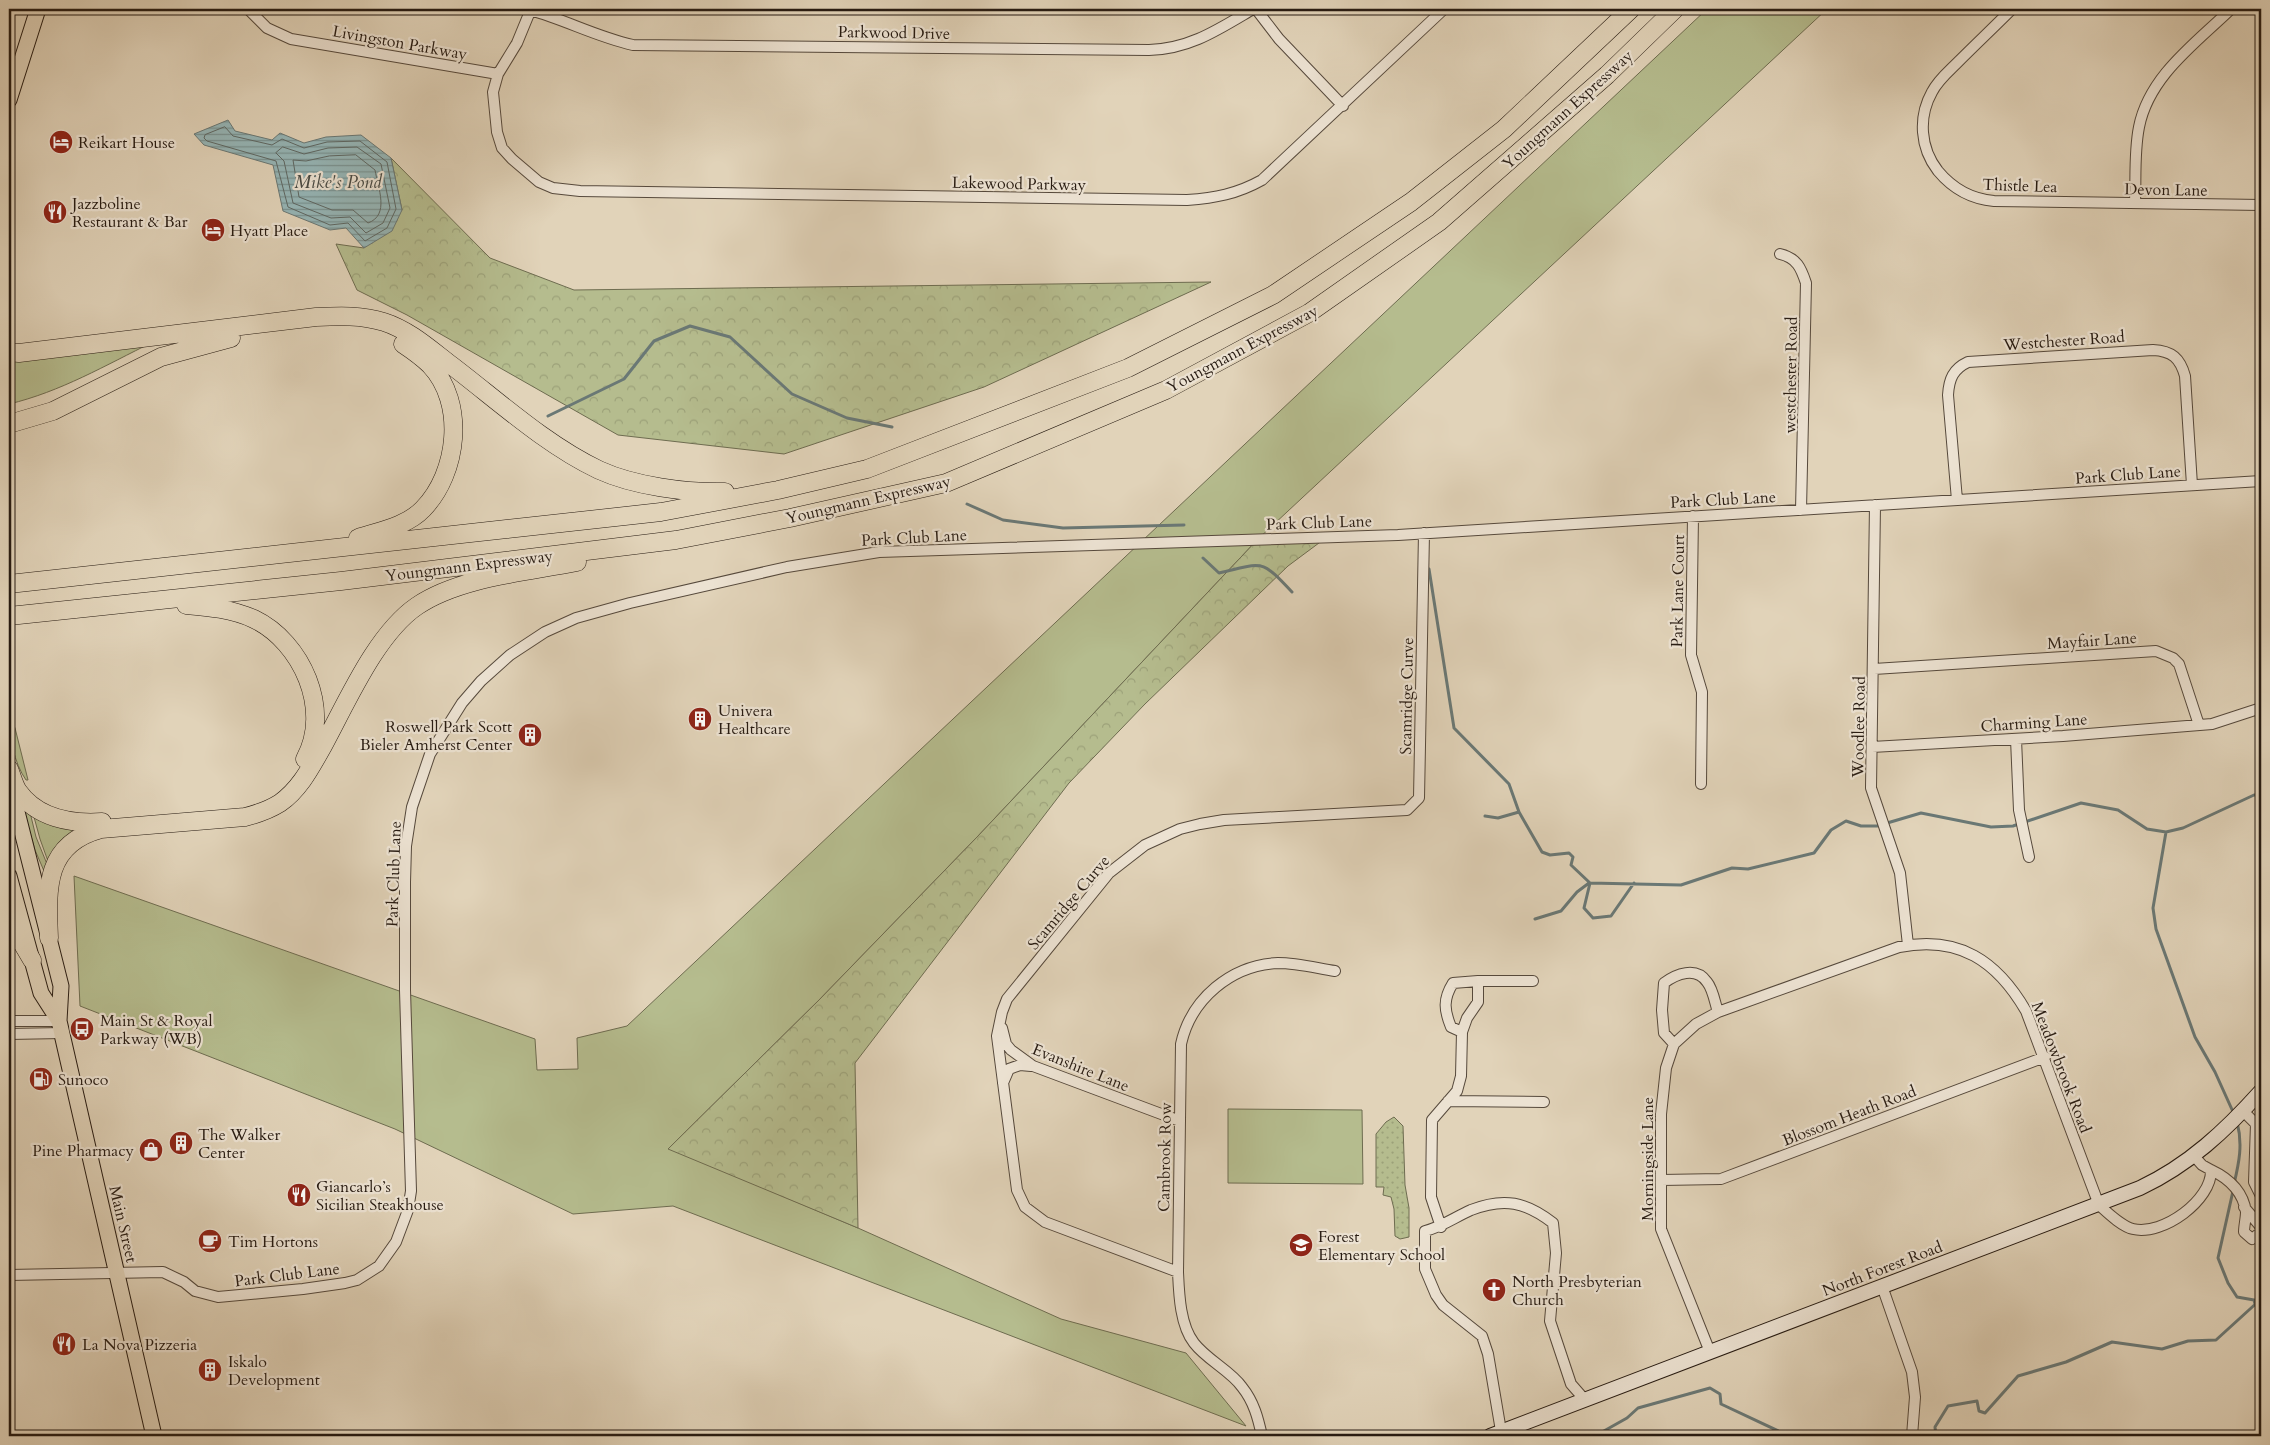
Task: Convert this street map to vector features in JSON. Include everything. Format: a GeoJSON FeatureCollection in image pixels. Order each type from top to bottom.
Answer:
{"type":"FeatureCollection","features":[{"type":"Feature","properties":{"kind":"highway","name":"Youngmann Expressway"},"geometry":{"type":"LineString","coordinates":[[9,584],[661,512],[778,490],[867,469],[1128,368],[1273,295],[1411,202],[1504,129],[1631,9]]}},
{"type":"Feature","properties":{"kind":"highway","name":"Youngmann Expressway"},"geometry":{"type":"LineString","coordinates":[[9,616],[341,581],[676,540],[790,518],[946,483],[1183,381],[1309,314],[1439,222],[1607,75],[1676,9]]}},
{"type":"Feature","properties":{"kind":"highway"},"geometry":{"type":"LineString","coordinates":[[9,352],[19,353],[338,316],[365,318],[384,322],[418,340],[552,442],[599,470],[619,477],[681,490],[706,492],[778,490]]}},
{"type":"Feature","properties":{"kind":"highway"},"geometry":{"type":"LineString","coordinates":[[9,421],[53,411],[161,357],[216,341],[337,325],[359,327],[383,334],[414,352],[430,366],[440,380],[449,403],[453,427],[448,468],[435,495],[424,509],[412,518],[379,531],[317,550]]}},
{"type":"Feature","properties":{"kind":"highway"},"geometry":{"type":"LineString","coordinates":[[9,421],[55,401],[129,362],[165,346],[226,328]]}},
{"type":"Feature","properties":{"kind":"highway"},"geometry":{"type":"LineString","coordinates":[[50,938],[48,893],[51,877],[62,853],[74,841],[85,833],[101,829],[245,817],[263,812],[279,804],[294,791],[309,771],[381,643],[403,617],[419,605],[459,587],[488,579],[601,558],[676,540]]}},
{"type":"Feature","properties":{"kind":"highway"},"geometry":{"type":"LineString","coordinates":[[9,769],[18,791],[33,805],[46,814],[72,822],[230,814],[264,803],[279,793],[292,780],[308,754],[315,726],[311,686],[294,654],[278,636],[256,620],[238,612],[151,601]]}},
{"type":"Feature","properties":{"kind":"highway"},"geometry":{"type":"LineString","coordinates":[[9,920],[32,960]]}},
{"type":"Feature","properties":{"kind":"main road"},"geometry":{"type":"LineString","coordinates":[[9,100],[38,9]]}},
{"type":"Feature","properties":{"kind":"main road","name":"Main Street"},"geometry":{"type":"LineString","coordinates":[[9,778],[61,986],[60,1027],[154,1436]]}},
{"type":"Feature","properties":{"kind":"main road","name":"Main Street"},"geometry":{"type":"LineString","coordinates":[[9,876],[41,992],[60,1027]]}},
{"type":"Feature","properties":{"kind":"main road","name":"North Forest Road"},"geometry":{"type":"LineString","coordinates":[[1496,1434],[2098,1205],[2160,1178],[2194,1156],[2243,1111],[2261,1091]]}},
{"type":"Feature","properties":{"kind":"street","name":"Livingston Parkway"},"geometry":{"type":"LineString","coordinates":[[248,9],[267,28],[291,38],[498,74]]}},
{"type":"Feature","properties":{"kind":"street"},"geometry":{"type":"LineString","coordinates":[[498,74],[517,43],[531,9]]}},
{"type":"Feature","properties":{"kind":"street","name":"Parkwood Drive"},"geometry":{"type":"LineString","coordinates":[[531,9],[562,19],[590,33],[633,45],[1150,50],[1181,47],[1195,42],[1254,9]]}},
{"type":"Feature","properties":{"kind":"street"},"geometry":{"type":"LineString","coordinates":[[1254,9],[1343,106]]}},
{"type":"Feature","properties":{"kind":"street","name":"Lakewood Parkway"},"geometry":{"type":"LineString","coordinates":[[498,74],[493,92],[497,132],[502,148],[527,173],[539,182],[553,188],[580,191],[749,192],[963,198],[1212,198],[1244,190],[1262,180],[1343,106],[1444,9]]}},
{"type":"Feature","properties":{"kind":"street","name":"Thistle Lea"},"geometry":{"type":"LineString","coordinates":[[2012,9],[1939,80],[1932,90],[1922,128],[1927,153],[1942,176],[1961,191],[1977,200],[2070,202]]}},
{"type":"Feature","properties":{"kind":"street"},"geometry":{"type":"LineString","coordinates":[[2136,203],[2136,153],[2139,127],[2147,102],[2163,76],[2231,9]]}},
{"type":"Feature","properties":{"kind":"street","name":"Devon Lane"},"geometry":{"type":"LineString","coordinates":[[2070,202],[2261,205]]}},
{"type":"Feature","properties":{"kind":"street","name":"westchester Road"},"geometry":{"type":"LineString","coordinates":[[1780,254],[1789,256],[1801,267],[1806,284],[1801,510]]}},
{"type":"Feature","properties":{"kind":"street","name":"Westchester Road"},"geometry":{"type":"LineString","coordinates":[[1957,500],[1948,395],[1950,377],[1959,366],[1968,362],[2033,357],[2153,350],[2165,350],[2171,353],[2182,366],[2185,376],[2192,486]]}},
{"type":"Feature","properties":{"kind":"street","name":"Park Club Lane"},"geometry":{"type":"LineString","coordinates":[[9,1274],[163,1272],[184,1282],[195,1291],[218,1297],[345,1284],[368,1274],[388,1255],[403,1228],[411,1191],[405,990],[405,882],[406,846],[412,807],[430,754],[462,703],[495,667],[546,632],[576,618],[630,603],[788,567],[879,552],[1424,533],[2261,481]]}},
{"type":"Feature","properties":{"kind":"street","name":"Woodlee Road"},"geometry":{"type":"LineString","coordinates":[[1875,505],[1871,788],[1900,873],[1908,945]]}},
{"type":"Feature","properties":{"kind":"street","name":"Park Lane Court"},"geometry":{"type":"LineString","coordinates":[[1693,516],[1691,655],[1702,692],[1701,784]]}},
{"type":"Feature","properties":{"kind":"street","name":"Scamridge Curve"},"geometry":{"type":"LineString","coordinates":[[1178,1272],[1045,1222],[1025,1207],[1017,1190],[997,1036],[1002,1012],[1008,999],[1109,873],[1145,845],[1166,834],[1187,827],[1224,820],[1407,810],[1419,798],[1424,533]]}},
{"type":"Feature","properties":{"kind":"street","name":"Mayfair Lane"},"geometry":{"type":"LineString","coordinates":[[1874,669],[2156,652],[2173,658],[2179,664],[2198,725]]}},
{"type":"Feature","properties":{"kind":"street"},"geometry":{"type":"LineString","coordinates":[[2198,725],[2212,724],[2261,708]]}},
{"type":"Feature","properties":{"kind":"street","name":"Charming Lane"},"geometry":{"type":"LineString","coordinates":[[1872,747],[2016,739],[2198,725]]}},
{"type":"Feature","properties":{"kind":"street"},"geometry":{"type":"LineString","coordinates":[[2016,739],[2019,810],[2029,857]]}},
{"type":"Feature","properties":{"kind":"street","name":"Meadowbrook Road"},"geometry":{"type":"LineString","coordinates":[[1718,1012],[1908,945],[1942,945],[1969,953],[1995,969],[2012,987],[2026,1011],[2045,1057],[2098,1205]]}},
{"type":"Feature","properties":{"kind":"street","name":"Cambrook Row"},"geometry":{"type":"LineString","coordinates":[[1262,1436],[1257,1412],[1242,1386],[1192,1342],[1180,1309],[1178,1272],[1181,1044],[1184,1031],[1196,1008],[1208,994],[1231,976],[1260,965],[1283,963],[1335,971]]}},
{"type":"Feature","properties":{"kind":"street"},"geometry":{"type":"LineString","coordinates":[[1674,1044],[1664,1033],[1662,1010],[1664,983],[1677,974],[1694,973],[1707,981],[1718,1012]]}},
{"type":"Feature","properties":{"kind":"street"},"geometry":{"type":"LineString","coordinates":[[1440,1228],[1431,1197],[1432,1120],[1457,1091],[1461,1076],[1462,1032],[1467,1018],[1478,1002],[1478,981]]}},
{"type":"Feature","properties":{"kind":"street"},"geometry":{"type":"LineString","coordinates":[[1462,1032],[1451,1027],[1447,1017],[1445,996],[1453,983],[1533,981]]}},
{"type":"Feature","properties":{"kind":"street","name":"Evanshire Lane"},"geometry":{"type":"LineString","coordinates":[[1002,1012],[1001,1025],[1006,1044],[1022,1060],[1033,1066],[1180,1121]]}},
{"type":"Feature","properties":{"kind":"street","name":"Morningside Lane"},"geometry":{"type":"LineString","coordinates":[[1710,1352],[1661,1228],[1662,1092],[1666,1068],[1674,1044],[1696,1024],[1718,1012]]}},
{"type":"Feature","properties":{"kind":"street"},"geometry":{"type":"LineString","coordinates":[[9,1021],[60,1027]]}},
{"type":"Feature","properties":{"kind":"street"},"geometry":{"type":"LineString","coordinates":[[9,1034],[60,1027]]}},
{"type":"Feature","properties":{"kind":"street","name":"Blossom Heath Road"},"geometry":{"type":"LineString","coordinates":[[1661,1180],[1721,1179],[2045,1057]]}},
{"type":"Feature","properties":{"kind":"street"},"geometry":{"type":"LineString","coordinates":[[1003,1084],[1009,1069],[1020,1065],[1033,1066]]}},
{"type":"Feature","properties":{"kind":"street"},"geometry":{"type":"LineString","coordinates":[[1448,1101],[1544,1102]]}},
{"type":"Feature","properties":{"kind":"street"},"geometry":{"type":"LineString","coordinates":[[2243,1111],[2256,1124],[2254,1182],[2261,1196]]}},
{"type":"Feature","properties":{"kind":"street"},"geometry":{"type":"LineString","coordinates":[[2194,1156],[2202,1165],[2225,1176],[2239,1191],[2246,1213],[2244,1232],[2252,1239],[2261,1232]]}},
{"type":"Feature","properties":{"kind":"street"},"geometry":{"type":"LineString","coordinates":[[2098,1205],[2132,1229],[2152,1230],[2184,1213],[2205,1190],[2211,1179],[2211,1170]]}},
{"type":"Feature","properties":{"kind":"street"},"geometry":{"type":"LineString","coordinates":[[1496,1434],[1488,1354],[1482,1336],[1442,1305],[1425,1269],[1425,1231],[1440,1228],[1471,1210],[1491,1204],[1515,1202],[1536,1210],[1553,1223],[1556,1253],[1550,1322],[1571,1384],[1585,1400]]}},
{"type":"Feature","properties":{"kind":"street"},"geometry":{"type":"LineString","coordinates":[[2244,1206],[2261,1227]]}},
{"type":"Feature","properties":{"kind":"street"},"geometry":{"type":"LineString","coordinates":[[1882,1286],[1912,1372],[1915,1397],[1912,1436]]}},
{"type":"Feature","properties":{"kind":"green space"},"geometry":{"type":"Polygon","coordinates":[[[1707,9],[1827,9],[1258,539],[978,836],[819,1000],[669,1148],[858,1228],[1061,1319],[1186,1353],[1246,1426],[673,1206],[573,1214],[395,1129],[80,1006],[74,876],[535,1039],[537,1070],[578,1069],[577,1038],[627,1026],[1707,9]]]}},
{"type":"Feature","properties":{"kind":"green space"},"geometry":{"type":"Polygon","coordinates":[[[391,158],[490,258],[574,290],[1211,282],[984,387],[784,454],[618,435],[407,315],[357,290],[336,244],[364,248],[402,210],[391,158]]]}},
{"type":"Feature","properties":{"kind":"green space"},"geometry":{"type":"Polygon","coordinates":[[[153,342],[65,385],[9,404],[9,355],[153,342]]]}},
{"type":"Feature","properties":{"kind":"green space"},"geometry":{"type":"Polygon","coordinates":[[[1327,537],[1288,566],[1145,704],[1069,783],[855,1063],[858,1228],[668,1149],[819,1000],[978,836],[1258,539],[1327,537]]]}},
{"type":"Feature","properties":{"kind":"green space"},"geometry":{"type":"Polygon","coordinates":[[[9,716],[15,728],[28,780],[26,780],[15,758],[11,741],[9,716]]]}},
{"type":"Feature","properties":{"kind":"green space"},"geometry":{"type":"Polygon","coordinates":[[[20,797],[27,800],[36,837],[49,869],[44,871],[35,850],[20,797]]]}},
{"type":"Feature","properties":{"kind":"green space"},"geometry":{"type":"Polygon","coordinates":[[[31,806],[81,824],[49,864],[40,839],[31,806]]]}},
{"type":"Feature","properties":{"kind":"green space"},"geometry":{"type":"Polygon","coordinates":[[[1228,1109],[1362,1110],[1363,1184],[1228,1183],[1228,1109]]]}},
{"type":"Feature","properties":{"kind":"green space"},"geometry":{"type":"Polygon","coordinates":[[[1394,1117],[1403,1126],[1405,1185],[1409,1208],[1409,1237],[1400,1239],[1395,1236],[1394,1209],[1391,1197],[1383,1195],[1384,1187],[1376,1187],[1376,1134],[1386,1122],[1394,1117]]]}},
{"type":"Feature","properties":{"kind":"water","name":"Mike's Pond"},"geometry":{"type":"Polygon","coordinates":[[[228,120],[235,131],[272,140],[280,133],[304,143],[326,137],[361,135],[391,158],[402,210],[392,231],[364,248],[346,228],[330,230],[283,211],[273,165],[204,145],[194,134],[228,120]]]}},
{"type":"Feature","properties":{"kind":"waterway"},"geometry":{"type":"LineString","coordinates":[[548,416],[624,379],[654,341],[690,326],[730,337],[792,394],[847,418],[892,427]]}},
{"type":"Feature","properties":{"kind":"waterway"},"geometry":{"type":"LineString","coordinates":[[967,504],[1003,520],[1063,528],[1184,525]]}},
{"type":"Feature","properties":{"kind":"waterway"},"geometry":{"type":"LineString","coordinates":[[1203,558],[1219,573],[1253,566],[1267,568],[1292,592]]}},
{"type":"Feature","properties":{"kind":"waterway"},"geometry":{"type":"LineString","coordinates":[[1429,569],[1454,728],[1509,784],[1519,812],[1542,852],[1550,855],[1569,853],[1573,857],[1571,865],[1590,883],[1681,885],[1732,868],[1748,869],[1814,853],[1831,830],[1846,821],[1861,826],[1877,826],[1921,813],[1991,827],[2013,826],[2081,803],[2118,810],[2147,829],[2166,832],[2183,828],[2254,795],[2261,795]]}},
{"type":"Feature","properties":{"kind":"waterway"},"geometry":{"type":"LineString","coordinates":[[1485,816],[1498,818],[1519,812]]}},
{"type":"Feature","properties":{"kind":"waterway"},"geometry":{"type":"LineString","coordinates":[[2166,832],[2153,908],[2156,929],[2195,1037],[2215,1072],[2234,1114]]}},
{"type":"Feature","properties":{"kind":"waterway"},"geometry":{"type":"LineString","coordinates":[[1535,919],[1561,911],[1577,892],[1589,883]]}},
{"type":"Feature","properties":{"kind":"waterway"},"geometry":{"type":"LineString","coordinates":[[1590,883],[1584,908],[1593,918],[1611,916],[1634,883]]}},
{"type":"Feature","properties":{"kind":"waterway"},"geometry":{"type":"LineString","coordinates":[[2234,1184],[2240,1146],[2237,1122]]}},
{"type":"Feature","properties":{"kind":"waterway"},"geometry":{"type":"LineString","coordinates":[[2233,1191],[2218,1258],[2228,1283],[2237,1297],[2254,1300],[2255,1304]]}},
{"type":"Feature","properties":{"kind":"waterway"},"geometry":{"type":"LineString","coordinates":[[1936,1436],[1935,1427],[1948,1406],[1977,1401],[1979,1411],[1985,1413],[2018,1376],[2066,1362],[2112,1342],[2162,1349],[2188,1341],[2216,1340],[2261,1299]]}},
{"type":"Feature","properties":{"kind":"waterway"},"geometry":{"type":"LineString","coordinates":[[1595,1436],[1627,1418],[1638,1408],[1710,1388],[1720,1394],[1721,1404],[1789,1436]]}},
{"type":"Feature","properties":{"kind":"place","name":"Reikart House"},"geometry":{"type":"Point","coordinates":[61,142]}},
{"type":"Feature","properties":{"kind":"place","name":"Jazzboline Restaurant & Bar"},"geometry":{"type":"Point","coordinates":[55,212]}},
{"type":"Feature","properties":{"kind":"place","name":"Hyatt Place"},"geometry":{"type":"Point","coordinates":[213,230]}},
{"type":"Feature","properties":{"kind":"place","name":"Univera Healthcare"},"geometry":{"type":"Point","coordinates":[700,719]}},
{"type":"Feature","properties":{"kind":"place","name":"Roswell Park Scott Bieler Amherst Center"},"geometry":{"type":"Point","coordinates":[530,735]}},
{"type":"Feature","properties":{"kind":"place","name":"Main St & Royal Parkway (WB)"},"geometry":{"type":"Point","coordinates":[82,1029]}},
{"type":"Feature","properties":{"kind":"place","name":"Sunoco"},"geometry":{"type":"Point","coordinates":[41,1079]}},
{"type":"Feature","properties":{"kind":"place","name":"The Walker Center"},"geometry":{"type":"Point","coordinates":[181,1143]}},
{"type":"Feature","properties":{"kind":"place","name":"Pine Pharmacy"},"geometry":{"type":"Point","coordinates":[151,1150]}},
{"type":"Feature","properties":{"kind":"place","name":"Giancarlo’s Sicilian Steakhouse"},"geometry":{"type":"Point","coordinates":[299,1195]}},
{"type":"Feature","properties":{"kind":"place","name":"Tim Hortons"},"geometry":{"type":"Point","coordinates":[210,1241]}},
{"type":"Feature","properties":{"kind":"place","name":"Forest Elementary School"},"geometry":{"type":"Point","coordinates":[1301,1245]}},
{"type":"Feature","properties":{"kind":"place","name":"North Presbyterian Church"},"geometry":{"type":"Point","coordinates":[1494,1290]}},
{"type":"Feature","properties":{"kind":"place","name":"La Nova Pizzeria"},"geometry":{"type":"Point","coordinates":[64,1344]}},
{"type":"Feature","properties":{"kind":"place","name":"Iskalo Development"},"geometry":{"type":"Point","coordinates":[210,1370]}}]}
